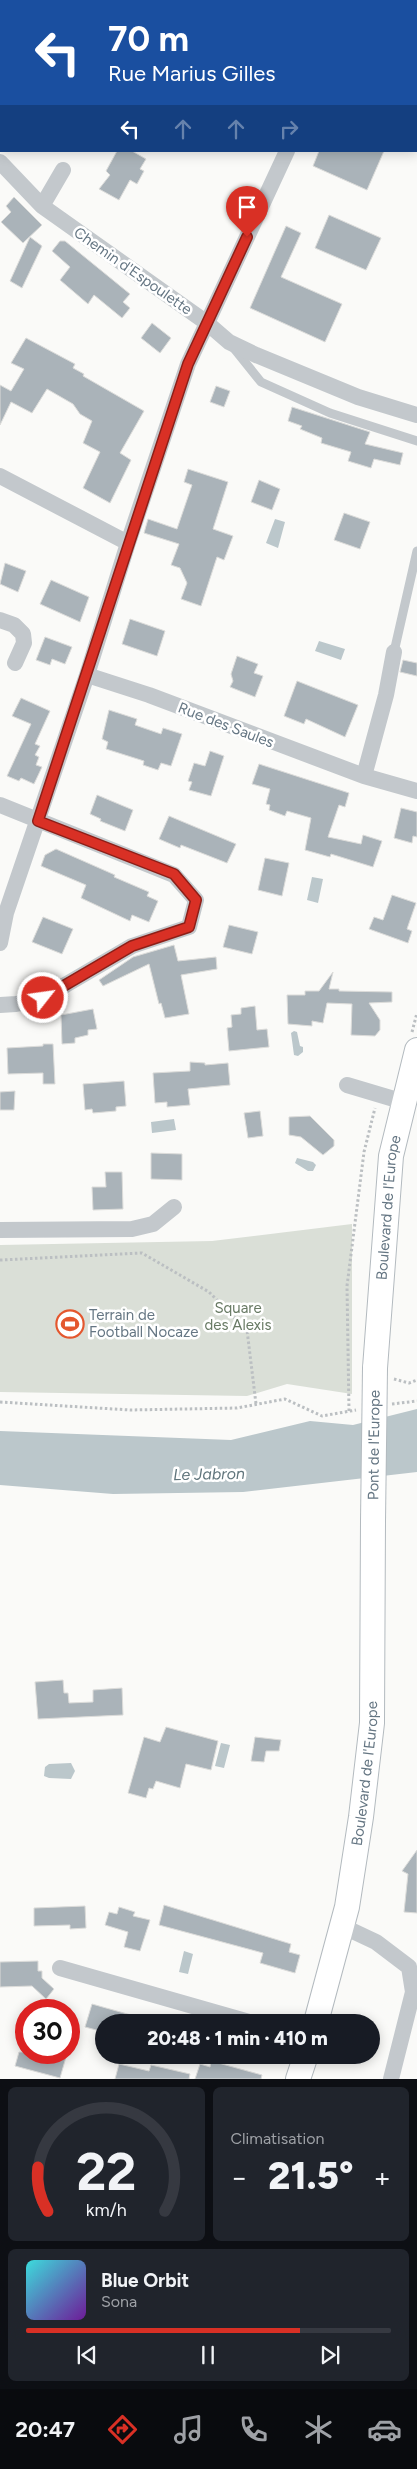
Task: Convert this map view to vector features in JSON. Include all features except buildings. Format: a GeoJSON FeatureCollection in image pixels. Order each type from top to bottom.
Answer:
{"type":"FeatureCollection","features":[{"type":"Feature","properties":{"kind":"main road","name":"Boulevard de l'Europe"},"geometry":{"type":"LineString","coordinates":[[375,1368],[390,1156],[417,1050]]}},
{"type":"Feature","properties":{"kind":"main road","name":"Pont de l'Europe"},"geometry":{"type":"LineString","coordinates":[[372,1521],[375,1368]]}},
{"type":"Feature","properties":{"kind":"main road","name":"Boulevard de l'Europe"},"geometry":{"type":"LineString","coordinates":[[318,2014],[342,1926],[361,1817],[372,1723],[372,1521]]}},
{"type":"Feature","properties":{"kind":"main road"},"geometry":{"type":"LineString","coordinates":[[298,2079],[303,2064]]}},
{"type":"Feature","properties":{"kind":"street"},"geometry":{"type":"LineString","coordinates":[[0,943],[6,913],[87,676],[128,543],[188,364],[288,152]]}},
{"type":"Feature","properties":{"kind":"street","name":"Chemin d'Espoulette"},"geometry":{"type":"LineString","coordinates":[[0,162],[42,206],[207,323],[229,342],[358,397],[417,415]]}},
{"type":"Feature","properties":{"kind":"street"},"geometry":{"type":"LineString","coordinates":[[42,206],[63,170]]}},
{"type":"Feature","properties":{"kind":"street"},"geometry":{"type":"LineString","coordinates":[[0,476],[128,543]]}},
{"type":"Feature","properties":{"kind":"street"},"geometry":{"type":"LineString","coordinates":[[0,620],[14,626],[23,634],[24,643],[15,663]]}},
{"type":"Feature","properties":{"kind":"street"},"geometry":{"type":"LineString","coordinates":[[394,652],[386,695],[364,776],[417,791]]}},
{"type":"Feature","properties":{"kind":"street","name":"Rue des Saules"},"geometry":{"type":"LineString","coordinates":[[87,676],[149,695],[364,776]]}},
{"type":"Feature","properties":{"kind":"street"},"geometry":{"type":"LineString","coordinates":[[0,805],[174,874],[196,900],[189,927],[132,946],[43,998],[16,1004],[0,1005]]}},
{"type":"Feature","properties":{"kind":"street"},"geometry":{"type":"LineString","coordinates":[[347,1085],[404,1102]]}},
{"type":"Feature","properties":{"kind":"street"},"geometry":{"type":"LineString","coordinates":[[0,1230],[132,1229],[153,1224],[174,1207]]}},
{"type":"Feature","properties":{"kind":"street"},"geometry":{"type":"LineString","coordinates":[[342,1926],[376,1942],[409,1968],[413,1992],[391,2079]]}},
{"type":"Feature","properties":{"kind":"street"},"geometry":{"type":"LineString","coordinates":[[60,1968],[221,2014]]}},
{"type":"Feature","properties":{"kind":"lane"},"geometry":{"type":"LineString","coordinates":[[229,342],[238,356],[261,382],[330,413],[417,441]]}},
{"type":"Feature","properties":{"kind":"lane"},"geometry":{"type":"LineString","coordinates":[[394,652],[417,551]]}},
{"type":"Feature","properties":{"kind":"path"},"geometry":{"type":"LineString","coordinates":[[349,1411],[347,1286],[364,1152],[379,1096]]}},
{"type":"Feature","properties":{"kind":"path"},"geometry":{"type":"LineString","coordinates":[[0,1260],[142,1253],[209,1292],[247,1330],[256,1404]]}},
{"type":"Feature","properties":{"kind":"path"},"geometry":{"type":"LineString","coordinates":[[0,1402],[130,1410],[237,1408],[285,1399],[322,1416],[358,1410]]}},
{"type":"Feature","properties":{"kind":"path"},"geometry":{"type":"LineString","coordinates":[[391,1404],[417,1401]]}},
{"type":"Feature","properties":{"kind":"green space","name":"Square des Alexis"},"geometry":{"type":"Polygon","coordinates":[[[352,1224],[352,1394],[287,1384],[247,1396],[0,1392],[0,1245],[212,1241],[352,1224]]]}},
{"type":"Feature","properties":{"kind":"water"},"geometry":{"type":"Polygon","coordinates":[[[275,519],[285,522],[278,548],[266,543],[275,519]]]}},
{"type":"Feature","properties":{"kind":"water"},"geometry":{"type":"Polygon","coordinates":[[[319,641],[345,649],[341,660],[315,651],[319,641]]]}},
{"type":"Feature","properties":{"kind":"water"},"geometry":{"type":"Polygon","coordinates":[[[312,877],[323,879],[318,903],[307,900],[312,877]]]}},
{"type":"Feature","properties":{"kind":"water"},"geometry":{"type":"Polygon","coordinates":[[[297,1032],[300,1046],[303,1047],[303,1052],[298,1056],[294,1055],[291,1033],[297,1032]]]}},
{"type":"Feature","properties":{"kind":"water"},"geometry":{"type":"Polygon","coordinates":[[[174,1119],[176,1130],[152,1133],[151,1122],[174,1119]]]}},
{"type":"Feature","properties":{"kind":"water"},"geometry":{"type":"Polygon","coordinates":[[[297,1158],[313,1162],[316,1165],[313,1171],[308,1171],[295,1163],[297,1158]]]}},
{"type":"Feature","properties":{"kind":"water","name":"Le Jabron"},"geometry":{"type":"Polygon","coordinates":[[[417,1409],[417,1472],[243,1492],[113,1494],[0,1485],[0,1431],[231,1440],[310,1421],[353,1425],[417,1409]]]}},
{"type":"Feature","properties":{"kind":"water"},"geometry":{"type":"Polygon","coordinates":[[[221,1743],[230,1745],[224,1768],[215,1766],[221,1743]]]}},
{"type":"Feature","properties":{"kind":"water"},"geometry":{"type":"Polygon","coordinates":[[[71,1763],[75,1771],[71,1779],[44,1776],[45,1767],[49,1764],[71,1763]]]}},
{"type":"Feature","properties":{"kind":"water"},"geometry":{"type":"Polygon","coordinates":[[[184,1951],[193,1954],[188,1974],[179,1972],[184,1951]]]}},
{"type":"Feature","properties":{"kind":"place","name":"Terrain de Football Nocaze"},"geometry":{"type":"Point","coordinates":[70,1324]}},
{"type":"Feature","properties":{"kind":"route"},"geometry":{"type":"LineString","coordinates":[[43,998],[132,946],[189,927],[196,900],[174,874],[38,821],[188,364],[247,237]]}}]}
